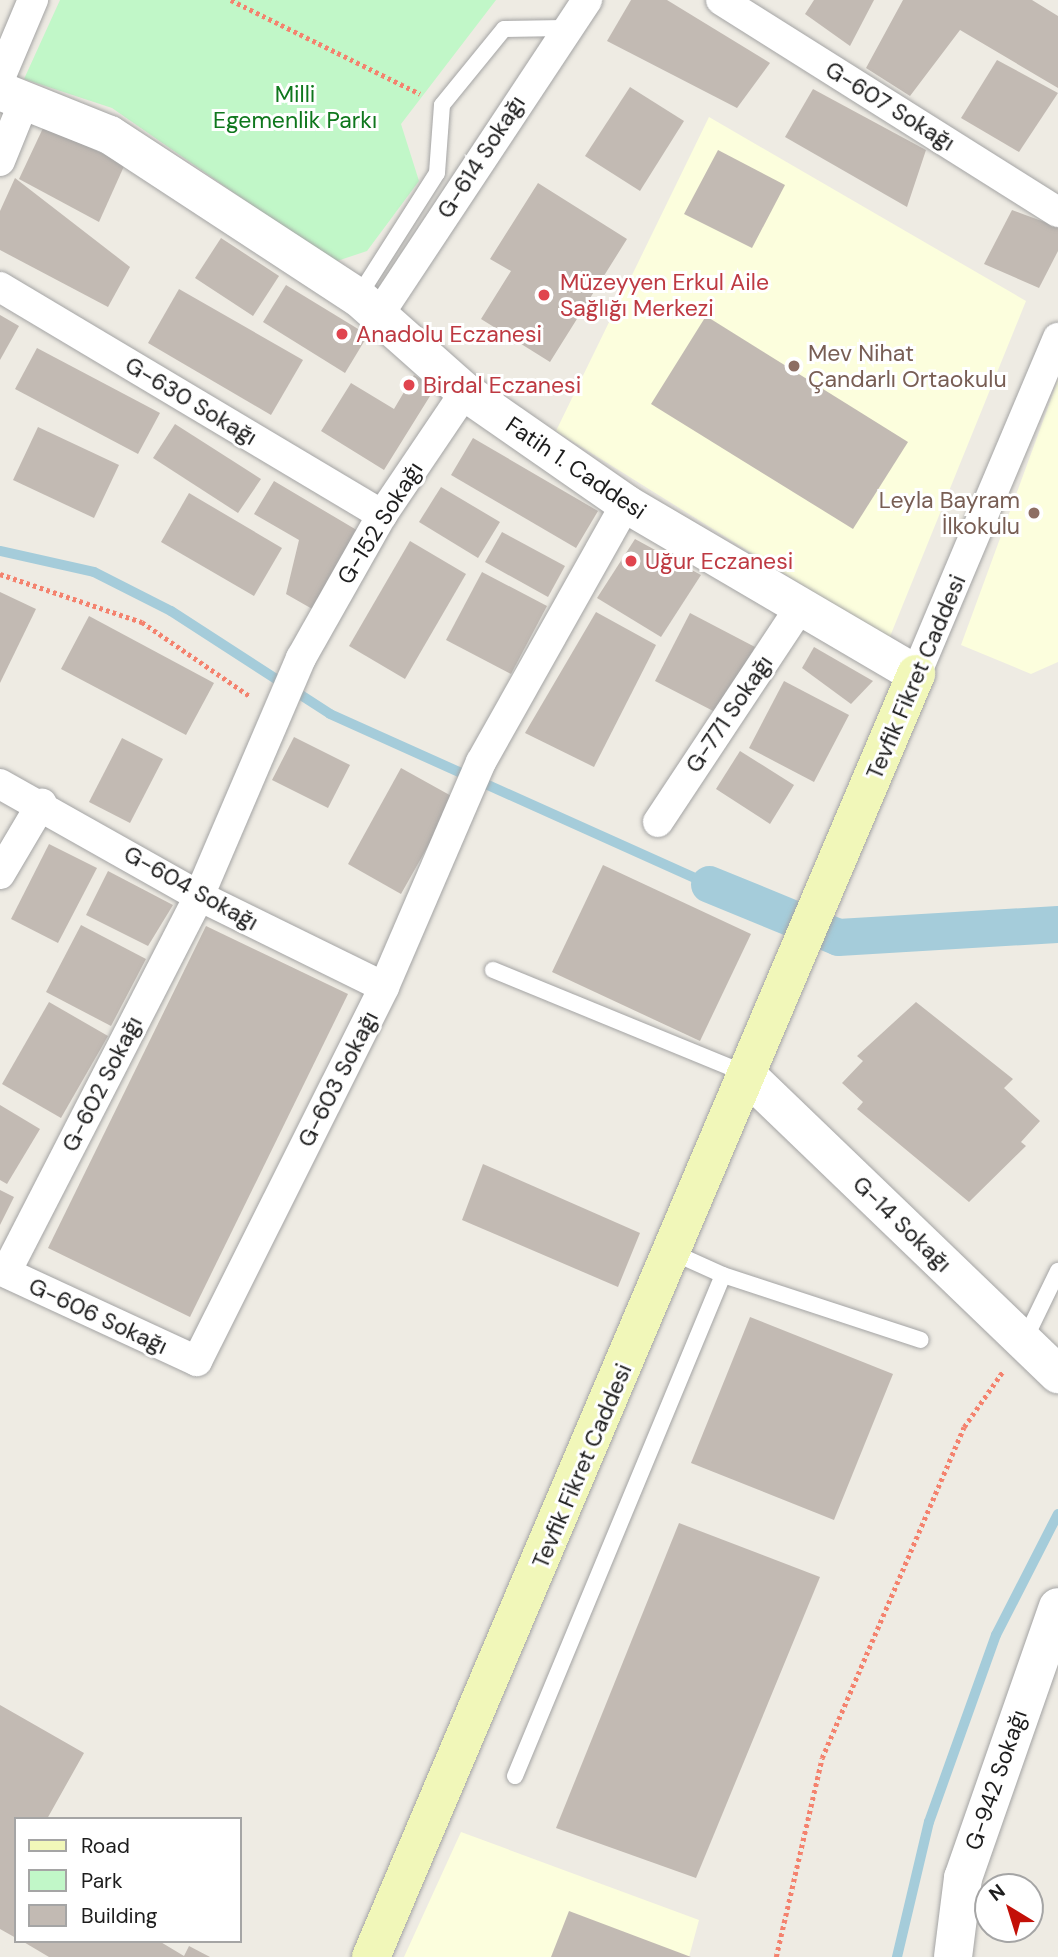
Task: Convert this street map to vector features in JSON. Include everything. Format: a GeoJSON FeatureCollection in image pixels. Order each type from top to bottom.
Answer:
{"type":"FeatureCollection","features":[{"type":"Feature","properties":{"kind":"main road","name":"Tevfik Fikret Caddesi"},"geometry":{"type":"LineString","coordinates":[[371,1957],[916,674]]}},
{"type":"Feature","properties":{"kind":"street"},"geometry":{"type":"LineString","coordinates":[[0,161],[8,89],[33,0]]}},
{"type":"Feature","properties":{"kind":"street","name":"G-614 Sokağı"},"geometry":{"type":"LineString","coordinates":[[368,307],[564,28],[587,0]]}},
{"type":"Feature","properties":{"kind":"street","name":"G-607 Sokağı"},"geometry":{"type":"LineString","coordinates":[[721,0],[1058,212]]}},
{"type":"Feature","properties":{"kind":"street","name":"Fatih 1. Caddesi"},"geometry":{"type":"LineString","coordinates":[[8,89],[110,135],[368,307],[465,392],[626,504],[916,674]]}},
{"type":"Feature","properties":{"kind":"street","name":"G-630 Sokağı"},"geometry":{"type":"LineString","coordinates":[[0,287],[382,515]]}},
{"type":"Feature","properties":{"kind":"street","name":"Tevfik Fikret Caddesi"},"geometry":{"type":"LineString","coordinates":[[916,674],[1058,338]]}},
{"type":"Feature","properties":{"kind":"street","name":"G-152 Sokağı"},"geometry":{"type":"LineString","coordinates":[[274,712],[300,658],[382,515],[465,392]]}},
{"type":"Feature","properties":{"kind":"street","name":"G-603 Sokağı"},"geometry":{"type":"LineString","coordinates":[[197,1361],[384,987],[481,762],[626,504]]}},
{"type":"Feature","properties":{"kind":"street","name":"G-771 Sokağı"},"geometry":{"type":"LineString","coordinates":[[658,822],[801,606]]}},
{"type":"Feature","properties":{"kind":"street"},"geometry":{"type":"LineString","coordinates":[[198,896],[274,712]]}},
{"type":"Feature","properties":{"kind":"street","name":"G-604 Sokağı"},"geometry":{"type":"LineString","coordinates":[[0,784],[42,803],[198,896],[384,987]]}},
{"type":"Feature","properties":{"kind":"street"},"geometry":{"type":"LineString","coordinates":[[0,874],[42,803]]}},
{"type":"Feature","properties":{"kind":"street","name":"G-602 Sokağı"},"geometry":{"type":"LineString","coordinates":[[3,1271],[198,896]]}},
{"type":"Feature","properties":{"kind":"street","name":"G-14 Sokağı"},"geometry":{"type":"LineString","coordinates":[[746,1074],[1058,1374]]}},
{"type":"Feature","properties":{"kind":"street","name":"G-606 Sokağı"},"geometry":{"type":"LineString","coordinates":[[3,1271],[197,1361]]}},
{"type":"Feature","properties":{"kind":"street","name":"G-942 Sokağı"},"geometry":{"type":"LineString","coordinates":[[953,1957],[962,1878],[1058,1607]]}},
{"type":"Feature","properties":{"kind":"lane"},"geometry":{"type":"LineString","coordinates":[[368,307],[437,173],[442,105],[504,29],[564,28]]}},
{"type":"Feature","properties":{"kind":"lane"},"geometry":{"type":"LineString","coordinates":[[493,970],[746,1074]]}},
{"type":"Feature","properties":{"kind":"lane"},"geometry":{"type":"LineString","coordinates":[[672,1252],[723,1275],[920,1340]]}},
{"type":"Feature","properties":{"kind":"lane"},"geometry":{"type":"LineString","coordinates":[[1024,1342],[1058,1271]]}},
{"type":"Feature","properties":{"kind":"lane"},"geometry":{"type":"LineString","coordinates":[[515,1776],[723,1275]]}},
{"type":"Feature","properties":{"kind":"path"},"geometry":{"type":"LineString","coordinates":[[231,0],[442,105]]}},
{"type":"Feature","properties":{"kind":"path"},"geometry":{"type":"LineString","coordinates":[[0,574],[142,622],[274,712]]}},
{"type":"Feature","properties":{"kind":"path"},"geometry":{"type":"LineString","coordinates":[[776,1957],[822,1758],[964,1427],[1024,1342]]}},
{"type":"Feature","properties":{"kind":"shaded area","name":"Mev Nihat Çandarlı Ortaokulu"},"geometry":{"type":"Polygon","coordinates":[[[709,117],[1026,301],[889,639],[556,431],[709,117]]]}},
{"type":"Feature","properties":{"kind":"shaded area","name":"Leyla Bayram İlkokulu"},"geometry":{"type":"Polygon","coordinates":[[[1058,380],[1058,662],[1031,674],[961,645],[1058,380]]]}},
{"type":"Feature","properties":{"kind":"shaded area"},"geometry":{"type":"Polygon","coordinates":[[[461,1832],[699,1920],[689,1957],[404,1957],[461,1832]]]}},
{"type":"Feature","properties":{"kind":"green space","name":"Milli Egemenlik Parkı"},"geometry":{"type":"Polygon","coordinates":[[[60,0],[496,0],[401,124],[419,181],[367,251],[334,262],[112,108],[24,79],[60,0]]]}},
{"type":"Feature","properties":{"kind":"building"},"geometry":{"type":"Polygon","coordinates":[[[631,0],[667,0],[770,63],[737,108],[607,41],[631,0]]]}},
{"type":"Feature","properties":{"kind":"building"},"geometry":{"type":"Polygon","coordinates":[[[814,0],[874,0],[850,46],[805,14],[814,0]]]}},
{"type":"Feature","properties":{"kind":"building"},"geometry":{"type":"Polygon","coordinates":[[[903,0],[1032,0],[1058,16],[1058,88],[960,30],[910,96],[866,68],[903,0]]]}},
{"type":"Feature","properties":{"kind":"building"},"geometry":{"type":"Polygon","coordinates":[[[997,60],[1058,93],[1019,152],[961,118],[997,60]]]}},
{"type":"Feature","properties":{"kind":"building"},"geometry":{"type":"Polygon","coordinates":[[[630,87],[684,121],[640,191],[585,156],[630,87]]]}},
{"type":"Feature","properties":{"kind":"building"},"geometry":{"type":"Polygon","coordinates":[[[813,89],[926,150],[907,207],[785,137],[813,89]]]}},
{"type":"Feature","properties":{"kind":"building"},"geometry":{"type":"Polygon","coordinates":[[[44,126],[125,164],[99,222],[19,179],[44,126]]]}},
{"type":"Feature","properties":{"kind":"building"},"geometry":{"type":"Polygon","coordinates":[[[718,150],[785,185],[752,248],[684,214],[718,150]]]}},
{"type":"Feature","properties":{"kind":"building"},"geometry":{"type":"Polygon","coordinates":[[[15,178],[130,267],[108,307],[0,250],[0,211],[15,178]]]}},
{"type":"Feature","properties":{"kind":"building","name":"Müzeyyen Erkul Aile Sağlığı Merkezi"},"geometry":{"type":"Polygon","coordinates":[[[538,183],[627,239],[550,362],[481,319],[511,271],[490,259],[538,183]]]}},
{"type":"Feature","properties":{"kind":"building"},"geometry":{"type":"Polygon","coordinates":[[[1012,210],[1058,227],[1058,251],[1039,288],[984,264],[1012,210]]]}},
{"type":"Feature","properties":{"kind":"building"},"geometry":{"type":"Polygon","coordinates":[[[221,238],[279,276],[253,316],[195,278],[221,238]]]}},
{"type":"Feature","properties":{"kind":"building"},"geometry":{"type":"Polygon","coordinates":[[[286,285],[368,335],[345,373],[263,322],[286,285]]]}},
{"type":"Feature","properties":{"kind":"building"},"geometry":{"type":"Polygon","coordinates":[[[179,289],[303,360],[271,415],[148,343],[179,289]]]}},
{"type":"Feature","properties":{"kind":"building"},"geometry":{"type":"Polygon","coordinates":[[[0,315],[19,326],[0,360],[0,315]]]}},
{"type":"Feature","properties":{"kind":"building"},"geometry":{"type":"Polygon","coordinates":[[[706,316],[908,442],[853,529],[651,404],[706,316]]]}},
{"type":"Feature","properties":{"kind":"building"},"geometry":{"type":"Polygon","coordinates":[[[37,348],[160,413],[138,454],[15,389],[37,348]]]}},
{"type":"Feature","properties":{"kind":"building"},"geometry":{"type":"Polygon","coordinates":[[[414,375],[435,388],[384,470],[321,431],[351,383],[394,409],[414,375]]]}},
{"type":"Feature","properties":{"kind":"building"},"geometry":{"type":"Polygon","coordinates":[[[175,424],[261,479],[238,513],[153,458],[175,424]]]}},
{"type":"Feature","properties":{"kind":"building"},"geometry":{"type":"Polygon","coordinates":[[[38,427],[119,465],[94,518],[13,480],[38,427]]]}},
{"type":"Feature","properties":{"kind":"building"},"geometry":{"type":"Polygon","coordinates":[[[473,438],[598,511],[576,548],[451,475],[473,438]]]}},
{"type":"Feature","properties":{"kind":"building"},"geometry":{"type":"Polygon","coordinates":[[[274,481],[360,532],[314,610],[286,594],[299,540],[254,514],[274,481]]]}},
{"type":"Feature","properties":{"kind":"building"},"geometry":{"type":"Polygon","coordinates":[[[441,487],[500,522],[478,558],[419,522],[441,487]]]}},
{"type":"Feature","properties":{"kind":"building"},"geometry":{"type":"Polygon","coordinates":[[[189,493],[282,548],[254,596],[161,542],[189,493]]]}},
{"type":"Feature","properties":{"kind":"building"},"geometry":{"type":"Polygon","coordinates":[[[502,532],[565,566],[548,597],[485,562],[502,532]]]}},
{"type":"Feature","properties":{"kind":"building"},"geometry":{"type":"Polygon","coordinates":[[[635,539],[701,575],[661,637],[597,598],[635,539]]]}},
{"type":"Feature","properties":{"kind":"building"},"geometry":{"type":"Polygon","coordinates":[[[410,541],[466,574],[405,679],[349,646],[410,541]]]}},
{"type":"Feature","properties":{"kind":"building"},"geometry":{"type":"Polygon","coordinates":[[[482,572],[547,606],[511,674],[446,640],[482,572]]]}},
{"type":"Feature","properties":{"kind":"building"},"geometry":{"type":"Polygon","coordinates":[[[0,592],[36,609],[0,683],[0,592]]]}},
{"type":"Feature","properties":{"kind":"building"},"geometry":{"type":"Polygon","coordinates":[[[596,612],[656,645],[594,767],[525,733],[596,612]]]}},
{"type":"Feature","properties":{"kind":"building"},"geometry":{"type":"Polygon","coordinates":[[[690,613],[755,647],[719,714],[655,681],[690,613]]]}},
{"type":"Feature","properties":{"kind":"building"},"geometry":{"type":"Polygon","coordinates":[[[89,616],[214,683],[186,735],[61,669],[89,616]]]}},
{"type":"Feature","properties":{"kind":"building"},"geometry":{"type":"Polygon","coordinates":[[[814,647],[873,681],[851,704],[802,668],[814,647]]]}},
{"type":"Feature","properties":{"kind":"building"},"geometry":{"type":"Polygon","coordinates":[[[784,681],[849,715],[814,782],[749,748],[784,681]]]}},
{"type":"Feature","properties":{"kind":"building"},"geometry":{"type":"Polygon","coordinates":[[[294,737],[350,765],[328,808],[272,780],[294,737]]]}},
{"type":"Feature","properties":{"kind":"building"},"geometry":{"type":"Polygon","coordinates":[[[122,738],[163,759],[130,823],[89,802],[122,738]]]}},
{"type":"Feature","properties":{"kind":"building"},"geometry":{"type":"Polygon","coordinates":[[[740,751],[794,785],[770,824],[716,789],[740,751]]]}},
{"type":"Feature","properties":{"kind":"building"},"geometry":{"type":"Polygon","coordinates":[[[401,768],[455,798],[401,894],[348,864],[401,768]]]}},
{"type":"Feature","properties":{"kind":"building"},"geometry":{"type":"Polygon","coordinates":[[[49,844],[97,868],[58,943],[11,919],[49,844]]]}},
{"type":"Feature","properties":{"kind":"building"},"geometry":{"type":"Polygon","coordinates":[[[603,865],[751,934],[700,1041],[552,972],[603,865]]]}},
{"type":"Feature","properties":{"kind":"building"},"geometry":{"type":"Polygon","coordinates":[[[108,871],[173,905],[148,946],[86,915],[108,871]]]}},
{"type":"Feature","properties":{"kind":"building"},"geometry":{"type":"Polygon","coordinates":[[[81,925],[146,959],[111,1026],[46,992],[81,925]]]}},
{"type":"Feature","properties":{"kind":"building"},"geometry":{"type":"Polygon","coordinates":[[[206,926],[348,994],[190,1317],[48,1248],[206,926]]]}},
{"type":"Feature","properties":{"kind":"building"},"geometry":{"type":"Polygon","coordinates":[[[49,1002],[108,1036],[61,1118],[2,1084],[49,1002]]]}},
{"type":"Feature","properties":{"kind":"building"},"geometry":{"type":"Polygon","coordinates":[[[916,1002],[1013,1079],[1004,1088],[1040,1121],[1021,1142],[1026,1146],[969,1202],[857,1109],[863,1102],[842,1083],[863,1061],[857,1056],[916,1002]]]}},
{"type":"Feature","properties":{"kind":"building"},"geometry":{"type":"Polygon","coordinates":[[[0,1105],[40,1129],[7,1184],[0,1180],[0,1105]]]}},
{"type":"Feature","properties":{"kind":"building"},"geometry":{"type":"Polygon","coordinates":[[[483,1164],[640,1233],[618,1287],[462,1220],[483,1164]]]}},
{"type":"Feature","properties":{"kind":"building"},"geometry":{"type":"Polygon","coordinates":[[[0,1190],[14,1197],[0,1225],[0,1190]]]}},
{"type":"Feature","properties":{"kind":"building"},"geometry":{"type":"Polygon","coordinates":[[[750,1317],[893,1374],[834,1520],[691,1463],[750,1317]]]}},
{"type":"Feature","properties":{"kind":"building"},"geometry":{"type":"Polygon","coordinates":[[[679,1523],[820,1577],[696,1878],[556,1828],[679,1523]]]}},
{"type":"Feature","properties":{"kind":"building"},"geometry":{"type":"Polygon","coordinates":[[[0,1705],[84,1753],[48,1817],[14,1817],[14,1937],[0,1929],[0,1705]]]}},
{"type":"Feature","properties":{"kind":"building"},"geometry":{"type":"Polygon","coordinates":[[[569,1911],[691,1957],[551,1957],[569,1911]]]}},
{"type":"Feature","properties":{"kind":"building"},"geometry":{"type":"Polygon","coordinates":[[[25,1943],[162,1943],[184,1956],[189,1946],[210,1957],[49,1957],[25,1943]]]}},
{"type":"Feature","properties":{"kind":"waterway"},"geometry":{"type":"LineString","coordinates":[[0,551],[94,572],[171,611],[330,714],[709,884]]}},
{"type":"Feature","properties":{"kind":"waterway"},"geometry":{"type":"LineString","coordinates":[[709,884],[838,937],[1058,924]]}},
{"type":"Feature","properties":{"kind":"waterway"},"geometry":{"type":"LineString","coordinates":[[897,1957],[929,1822],[996,1635],[1058,1514]]}},
{"type":"Feature","properties":{"kind":"place","name":"Müzeyyen Erkul Aile Sağlığı Merkezi"},"geometry":{"type":"Point","coordinates":[544,295]}},
{"type":"Feature","properties":{"kind":"place","name":"Anadolu Eczanesi"},"geometry":{"type":"Point","coordinates":[342,334]}},
{"type":"Feature","properties":{"kind":"place","name":"Mev Nihat Çandarlı Ortaokulu"},"geometry":{"type":"Point","coordinates":[794,366]}},
{"type":"Feature","properties":{"kind":"place","name":"Birdal Eczanesi"},"geometry":{"type":"Point","coordinates":[409,385]}},
{"type":"Feature","properties":{"kind":"place","name":"Leyla Bayram İlkokulu"},"geometry":{"type":"Point","coordinates":[1034,513]}},
{"type":"Feature","properties":{"kind":"place","name":"Uğur Eczanesi"},"geometry":{"type":"Point","coordinates":[631,561]}}]}
